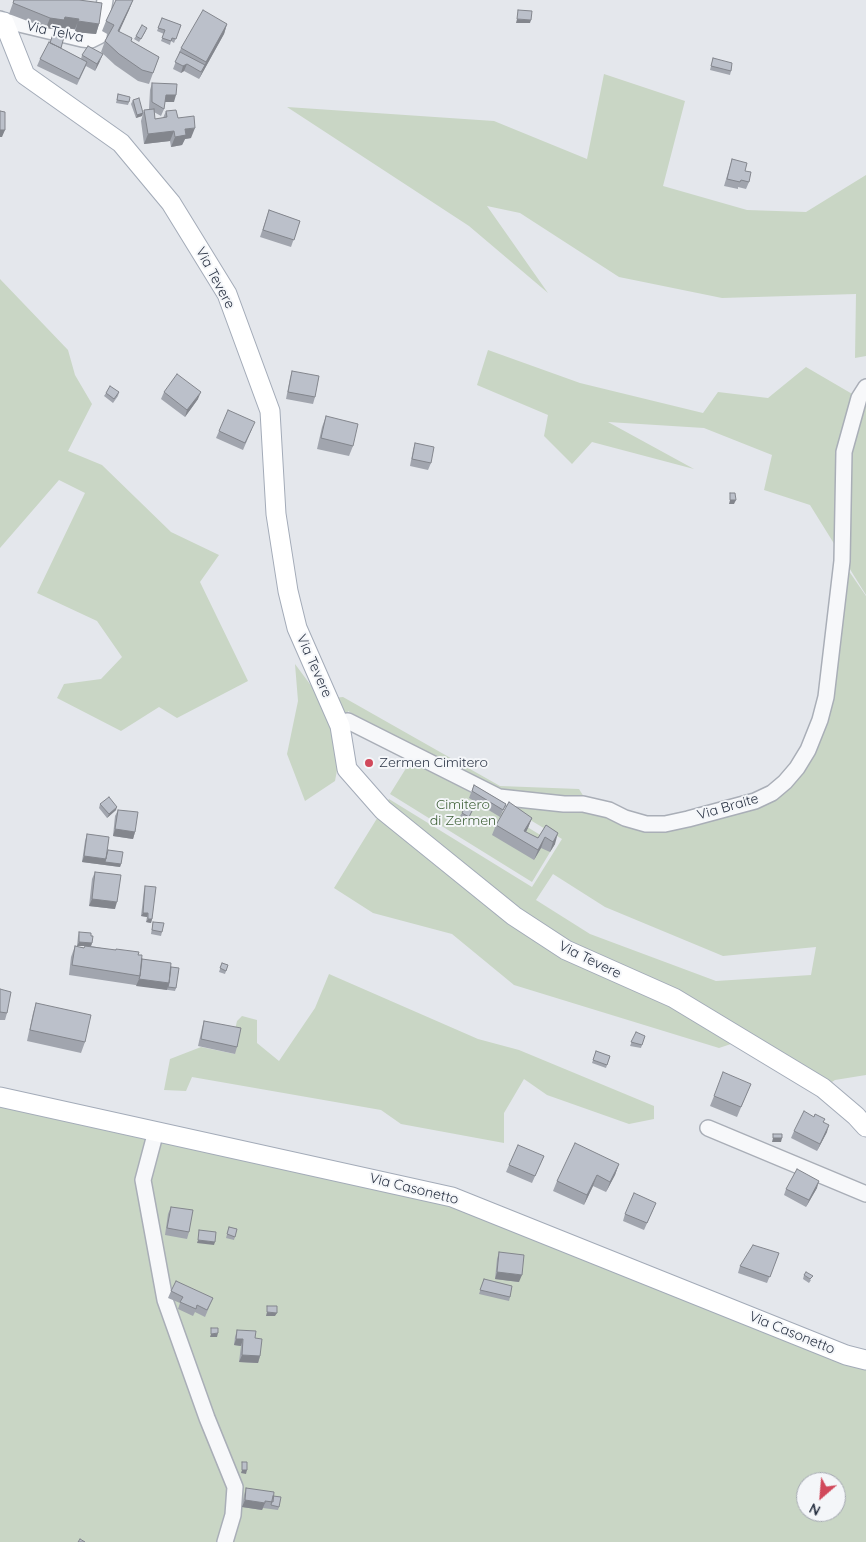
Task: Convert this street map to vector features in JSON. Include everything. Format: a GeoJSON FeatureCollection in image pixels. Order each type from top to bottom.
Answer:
{"type":"FeatureCollection","features":[{"type":"Feature","properties":{"kind":"main road","name":"Via Tevere"},"geometry":{"type":"LineString","coordinates":[[2,20],[25,74],[121,143],[171,203],[227,294],[270,411],[276,514],[290,600],[297,628],[338,722],[347,769],[383,810],[514,916],[566,950],[674,998],[815,1083],[856,1116],[866,1127]]}},
{"type":"Feature","properties":{"kind":"main road","name":"Via Casonetto"},"geometry":{"type":"LineString","coordinates":[[0,1097],[452,1197],[828,1348],[866,1360]]}},
{"type":"Feature","properties":{"kind":"street","name":"Via Telva"},"geometry":{"type":"LineString","coordinates":[[2,20],[82,40],[92,40],[99,36],[105,0]]}},
{"type":"Feature","properties":{"kind":"street","name":"Via Braite"},"geometry":{"type":"LineString","coordinates":[[338,722],[348,721],[499,797],[564,804],[583,804],[609,810],[625,818],[646,824],[665,824],[688,819],[755,801],[772,793],[797,768],[808,750],[826,697],[842,561],[844,452],[859,398],[866,387]]}},
{"type":"Feature","properties":{"kind":"street"},"geometry":{"type":"LineString","coordinates":[[708,1128],[866,1194]]}},
{"type":"Feature","properties":{"kind":"street"},"geometry":{"type":"LineString","coordinates":[[156,1131],[143,1180],[164,1300],[207,1418],[235,1487],[233,1515],[225,1542]]}},
{"type":"Feature","properties":{"kind":"green space"},"geometry":{"type":"Polygon","coordinates":[[[604,74],[685,101],[663,186],[747,210],[806,212],[866,175],[866,356],[855,358],[856,294],[722,298],[619,277],[520,213],[487,206],[548,293],[469,226],[287,107],[494,121],[587,159],[604,74]]]}},
{"type":"Feature","properties":{"kind":"green space"},"geometry":{"type":"Polygon","coordinates":[[[0,279],[68,350],[75,375],[92,404],[68,451],[102,465],[171,532],[219,555],[200,582],[248,681],[177,718],[159,707],[121,731],[57,698],[64,684],[101,679],[122,657],[97,621],[37,593],[85,493],[59,480],[0,548],[0,279]]]}},
{"type":"Feature","properties":{"kind":"green space"},"geometry":{"type":"Polygon","coordinates":[[[488,350],[580,383],[703,413],[718,392],[768,398],[806,367],[866,402],[866,595],[810,505],[764,490],[772,455],[704,428],[608,422],[694,469],[592,442],[572,464],[544,436],[548,415],[477,385],[488,350]]]}},
{"type":"Feature","properties":{"kind":"green space"},"geometry":{"type":"Polygon","coordinates":[[[842,561],[866,596],[866,1075],[835,1080],[823,1088],[743,1040],[719,1048],[514,985],[452,934],[373,913],[334,888],[389,799],[532,887],[562,839],[348,711],[335,781],[305,801],[287,754],[298,701],[295,664],[321,699],[343,697],[500,786],[579,789],[589,805],[646,824],[772,793],[820,720],[842,561]],[[553,874],[536,900],[590,934],[716,981],[811,975],[816,947],[723,956],[605,907],[553,874]]]}},
{"type":"Feature","properties":{"kind":"green space","name":"Cimitero di Zermen"},"geometry":{"type":"Polygon","coordinates":[[[413,757],[555,844],[532,882],[390,794],[413,757]]]}},
{"type":"Feature","properties":{"kind":"green space"},"geometry":{"type":"Polygon","coordinates":[[[329,974],[478,1039],[519,1050],[654,1106],[654,1119],[629,1124],[547,1095],[524,1079],[504,1113],[504,1143],[401,1124],[381,1110],[192,1077],[186,1091],[164,1090],[170,1059],[201,1047],[235,1054],[234,1034],[237,1021],[242,1016],[257,1020],[257,1043],[279,1061],[315,1008],[329,974]]]}},
{"type":"Feature","properties":{"kind":"green space"},"geometry":{"type":"Polygon","coordinates":[[[0,1107],[153,1141],[449,1201],[866,1368],[866,1542],[0,1542],[0,1107]]]}},
{"type":"Feature","properties":{"kind":"building"},"geometry":{"type":"Polygon","coordinates":[[[14,0],[79,0],[102,3],[99,24],[65,17],[64,20],[50,18],[13,3],[14,0]]]}},
{"type":"Feature","properties":{"kind":"building"},"geometry":{"type":"Polygon","coordinates":[[[116,0],[133,0],[118,31],[132,38],[131,41],[159,57],[153,73],[142,70],[119,54],[105,41],[114,25],[106,21],[116,0]]]}},
{"type":"Feature","properties":{"kind":"building"},"geometry":{"type":"Polygon","coordinates":[[[203,10],[227,24],[206,62],[181,48],[203,10]]]}},
{"type":"Feature","properties":{"kind":"building"},"geometry":{"type":"Polygon","coordinates":[[[518,10],[532,11],[531,20],[517,19],[518,10]]]}},
{"type":"Feature","properties":{"kind":"building"},"geometry":{"type":"Polygon","coordinates":[[[162,18],[181,25],[176,39],[172,38],[171,41],[162,38],[165,30],[158,28],[162,18]]]}},
{"type":"Feature","properties":{"kind":"building"},"geometry":{"type":"Polygon","coordinates":[[[142,25],[147,28],[141,39],[136,36],[142,25]]]}},
{"type":"Feature","properties":{"kind":"building"},"geometry":{"type":"Polygon","coordinates":[[[53,34],[64,37],[61,48],[50,43],[53,34]]]}},
{"type":"Feature","properties":{"kind":"building"},"geometry":{"type":"Polygon","coordinates":[[[49,42],[87,62],[79,79],[40,59],[49,42]]]}},
{"type":"Feature","properties":{"kind":"building"},"geometry":{"type":"Polygon","coordinates":[[[88,46],[103,54],[97,64],[82,55],[88,46]]]}},
{"type":"Feature","properties":{"kind":"building"},"geometry":{"type":"Polygon","coordinates":[[[180,52],[205,65],[201,72],[187,64],[183,66],[175,62],[180,52]]]}},
{"type":"Feature","properties":{"kind":"building"},"geometry":{"type":"Polygon","coordinates":[[[713,58],[732,63],[731,71],[711,66],[713,58]]]}},
{"type":"Feature","properties":{"kind":"building"},"geometry":{"type":"Polygon","coordinates":[[[152,83],[177,84],[176,95],[166,95],[164,109],[152,102],[152,83]]]}},
{"type":"Feature","properties":{"kind":"building"},"geometry":{"type":"Polygon","coordinates":[[[118,94],[130,97],[129,102],[117,100],[118,94]]]}},
{"type":"Feature","properties":{"kind":"building"},"geometry":{"type":"Polygon","coordinates":[[[139,98],[143,113],[137,115],[133,100],[139,98]]]}},
{"type":"Feature","properties":{"kind":"building"},"geometry":{"type":"Polygon","coordinates":[[[154,109],[155,119],[167,117],[166,111],[176,110],[178,118],[194,116],[195,128],[185,129],[186,135],[175,137],[174,131],[148,134],[144,110],[154,109]]]}},
{"type":"Feature","properties":{"kind":"building"},"geometry":{"type":"Polygon","coordinates":[[[0,111],[5,112],[5,130],[0,130],[0,111]]]}},
{"type":"Feature","properties":{"kind":"building"},"geometry":{"type":"Polygon","coordinates":[[[732,159],[747,163],[745,171],[751,172],[749,182],[727,179],[732,159]]]}},
{"type":"Feature","properties":{"kind":"building"},"geometry":{"type":"Polygon","coordinates":[[[269,210],[300,221],[294,240],[263,230],[269,210]]]}},
{"type":"Feature","properties":{"kind":"building"},"geometry":{"type":"Polygon","coordinates":[[[292,371],[319,376],[315,397],[288,392],[292,371]]]}},
{"type":"Feature","properties":{"kind":"building"},"geometry":{"type":"Polygon","coordinates":[[[177,374],[201,392],[187,410],[164,392],[177,374]]]}},
{"type":"Feature","properties":{"kind":"building"},"geometry":{"type":"Polygon","coordinates":[[[110,386],[119,392],[114,399],[106,393],[110,386]]]}},
{"type":"Feature","properties":{"kind":"building"},"geometry":{"type":"Polygon","coordinates":[[[228,410],[255,422],[245,443],[219,431],[228,410]]]}},
{"type":"Feature","properties":{"kind":"building"},"geometry":{"type":"Polygon","coordinates":[[[326,416],[358,424],[353,446],[321,438],[326,416]]]}},
{"type":"Feature","properties":{"kind":"building"},"geometry":{"type":"Polygon","coordinates":[[[415,443],[434,447],[431,463],[412,459],[415,443]]]}},
{"type":"Feature","properties":{"kind":"building"},"geometry":{"type":"Polygon","coordinates":[[[730,493],[735,493],[736,500],[730,500],[730,493]]]}},
{"type":"Feature","properties":{"kind":"building"},"geometry":{"type":"Polygon","coordinates":[[[474,785],[506,804],[503,810],[472,791],[474,785]]]}},
{"type":"Feature","properties":{"kind":"building"},"geometry":{"type":"Polygon","coordinates":[[[109,797],[117,807],[109,814],[100,804],[109,797]]]}},
{"type":"Feature","properties":{"kind":"building"},"geometry":{"type":"Polygon","coordinates":[[[509,802],[532,818],[524,831],[538,838],[546,825],[558,833],[553,842],[545,837],[538,850],[496,825],[509,802]]]}},
{"type":"Feature","properties":{"kind":"building"},"geometry":{"type":"Polygon","coordinates":[[[466,805],[473,809],[469,817],[462,813],[466,805]]]}},
{"type":"Feature","properties":{"kind":"building"},"geometry":{"type":"Polygon","coordinates":[[[118,810],[138,812],[135,832],[115,829],[118,810]]]}},
{"type":"Feature","properties":{"kind":"building"},"geometry":{"type":"Polygon","coordinates":[[[87,834],[109,837],[106,859],[84,856],[87,834]]]}},
{"type":"Feature","properties":{"kind":"building"},"geometry":{"type":"Polygon","coordinates":[[[108,850],[123,852],[121,864],[105,862],[108,850]]]}},
{"type":"Feature","properties":{"kind":"building"},"geometry":{"type":"Polygon","coordinates":[[[95,872],[121,875],[117,902],[92,899],[95,872]]]}},
{"type":"Feature","properties":{"kind":"building"},"geometry":{"type":"Polygon","coordinates":[[[145,886],[156,887],[152,919],[148,919],[148,913],[143,913],[145,886]]]}},
{"type":"Feature","properties":{"kind":"building"},"geometry":{"type":"Polygon","coordinates":[[[153,922],[164,923],[162,932],[152,930],[153,922]]]}},
{"type":"Feature","properties":{"kind":"building"},"geometry":{"type":"Polygon","coordinates":[[[79,932],[91,933],[91,936],[93,936],[92,943],[79,942],[79,932]]]}},
{"type":"Feature","properties":{"kind":"building"},"geometry":{"type":"Polygon","coordinates":[[[75,946],[139,952],[138,955],[142,955],[140,976],[72,965],[75,946]]]}},
{"type":"Feature","properties":{"kind":"building"},"geometry":{"type":"Polygon","coordinates":[[[142,959],[171,963],[169,983],[139,979],[142,959]]]}},
{"type":"Feature","properties":{"kind":"building"},"geometry":{"type":"Polygon","coordinates":[[[222,963],[228,965],[226,971],[220,968],[222,963]]]}},
{"type":"Feature","properties":{"kind":"building"},"geometry":{"type":"Polygon","coordinates":[[[171,967],[179,968],[176,988],[168,987],[171,967]]]}},
{"type":"Feature","properties":{"kind":"building"},"geometry":{"type":"Polygon","coordinates":[[[0,989],[11,992],[7,1013],[0,1012],[0,989]]]}},
{"type":"Feature","properties":{"kind":"building"},"geometry":{"type":"Polygon","coordinates":[[[36,1003],[91,1015],[85,1042],[30,1030],[36,1003]]]}},
{"type":"Feature","properties":{"kind":"building"},"geometry":{"type":"Polygon","coordinates":[[[204,1021],[241,1028],[237,1047],[201,1039],[204,1021]]]}},
{"type":"Feature","properties":{"kind":"building"},"geometry":{"type":"Polygon","coordinates":[[[636,1032],[645,1036],[642,1045],[631,1042],[636,1032]]]}},
{"type":"Feature","properties":{"kind":"building"},"geometry":{"type":"Polygon","coordinates":[[[596,1051],[610,1056],[607,1065],[593,1060],[596,1051]]]}},
{"type":"Feature","properties":{"kind":"building"},"geometry":{"type":"Polygon","coordinates":[[[723,1072],[751,1084],[741,1107],[714,1096],[723,1072]]]}},
{"type":"Feature","properties":{"kind":"building"},"geometry":{"type":"Polygon","coordinates":[[[804,1111],[814,1117],[815,1114],[825,1119],[823,1122],[829,1125],[820,1144],[794,1131],[804,1111]]]}},
{"type":"Feature","properties":{"kind":"building"},"geometry":{"type":"Polygon","coordinates":[[[773,1134],[782,1134],[782,1138],[773,1138],[773,1134]]]}},
{"type":"Feature","properties":{"kind":"building"},"geometry":{"type":"Polygon","coordinates":[[[575,1143],[619,1164],[610,1182],[597,1175],[587,1195],[557,1181],[575,1143]]]}},
{"type":"Feature","properties":{"kind":"building"},"geometry":{"type":"Polygon","coordinates":[[[518,1145],[544,1156],[535,1176],[509,1165],[518,1145]]]}},
{"type":"Feature","properties":{"kind":"building"},"geometry":{"type":"Polygon","coordinates":[[[797,1169],[819,1181],[809,1200],[786,1189],[797,1169]]]}},
{"type":"Feature","properties":{"kind":"building"},"geometry":{"type":"Polygon","coordinates":[[[634,1193],[656,1203],[647,1223],[625,1214],[634,1193]]]}},
{"type":"Feature","properties":{"kind":"building"},"geometry":{"type":"Polygon","coordinates":[[[171,1207],[193,1210],[189,1232],[167,1228],[171,1207]]]}},
{"type":"Feature","properties":{"kind":"building"},"geometry":{"type":"Polygon","coordinates":[[[229,1227],[237,1229],[235,1237],[227,1234],[229,1227]]]}},
{"type":"Feature","properties":{"kind":"building"},"geometry":{"type":"Polygon","coordinates":[[[199,1230],[216,1232],[215,1242],[198,1240],[199,1230]]]}},
{"type":"Feature","properties":{"kind":"building"},"geometry":{"type":"Polygon","coordinates":[[[753,1245],[779,1253],[770,1277],[740,1266],[753,1245]]]}},
{"type":"Feature","properties":{"kind":"building"},"geometry":{"type":"Polygon","coordinates":[[[499,1252],[524,1255],[522,1275],[497,1272],[499,1252]]]}},
{"type":"Feature","properties":{"kind":"building"},"geometry":{"type":"Polygon","coordinates":[[[806,1272],[813,1276],[810,1279],[804,1275],[806,1272]]]}},
{"type":"Feature","properties":{"kind":"building"},"geometry":{"type":"Polygon","coordinates":[[[484,1279],[512,1286],[510,1297],[480,1290],[484,1279]]]}},
{"type":"Feature","properties":{"kind":"building"},"geometry":{"type":"Polygon","coordinates":[[[176,1281],[213,1298],[207,1310],[197,1305],[196,1309],[180,1302],[183,1297],[171,1291],[176,1281]]]}},
{"type":"Feature","properties":{"kind":"building"},"geometry":{"type":"Polygon","coordinates":[[[267,1306],[277,1306],[277,1313],[267,1312],[267,1306]]]}},
{"type":"Feature","properties":{"kind":"building"},"geometry":{"type":"Polygon","coordinates":[[[211,1328],[218,1328],[218,1333],[211,1334],[211,1328]]]}},
{"type":"Feature","properties":{"kind":"building"},"geometry":{"type":"Polygon","coordinates":[[[237,1330],[256,1331],[255,1338],[262,1339],[260,1356],[242,1355],[243,1339],[236,1339],[237,1330]]]}},
{"type":"Feature","properties":{"kind":"building"},"geometry":{"type":"Polygon","coordinates":[[[242,1462],[247,1462],[247,1470],[242,1470],[242,1462]]]}},
{"type":"Feature","properties":{"kind":"building"},"geometry":{"type":"Polygon","coordinates":[[[246,1488],[274,1492],[273,1502],[265,1501],[265,1503],[245,1500],[246,1488]]]}},
{"type":"Feature","properties":{"kind":"building"},"geometry":{"type":"Polygon","coordinates":[[[273,1496],[281,1497],[279,1507],[271,1505],[273,1496]]]}},
{"type":"Feature","properties":{"kind":"place","name":"Zermen Cimitero"},"geometry":{"type":"Point","coordinates":[369,763]}}]}
